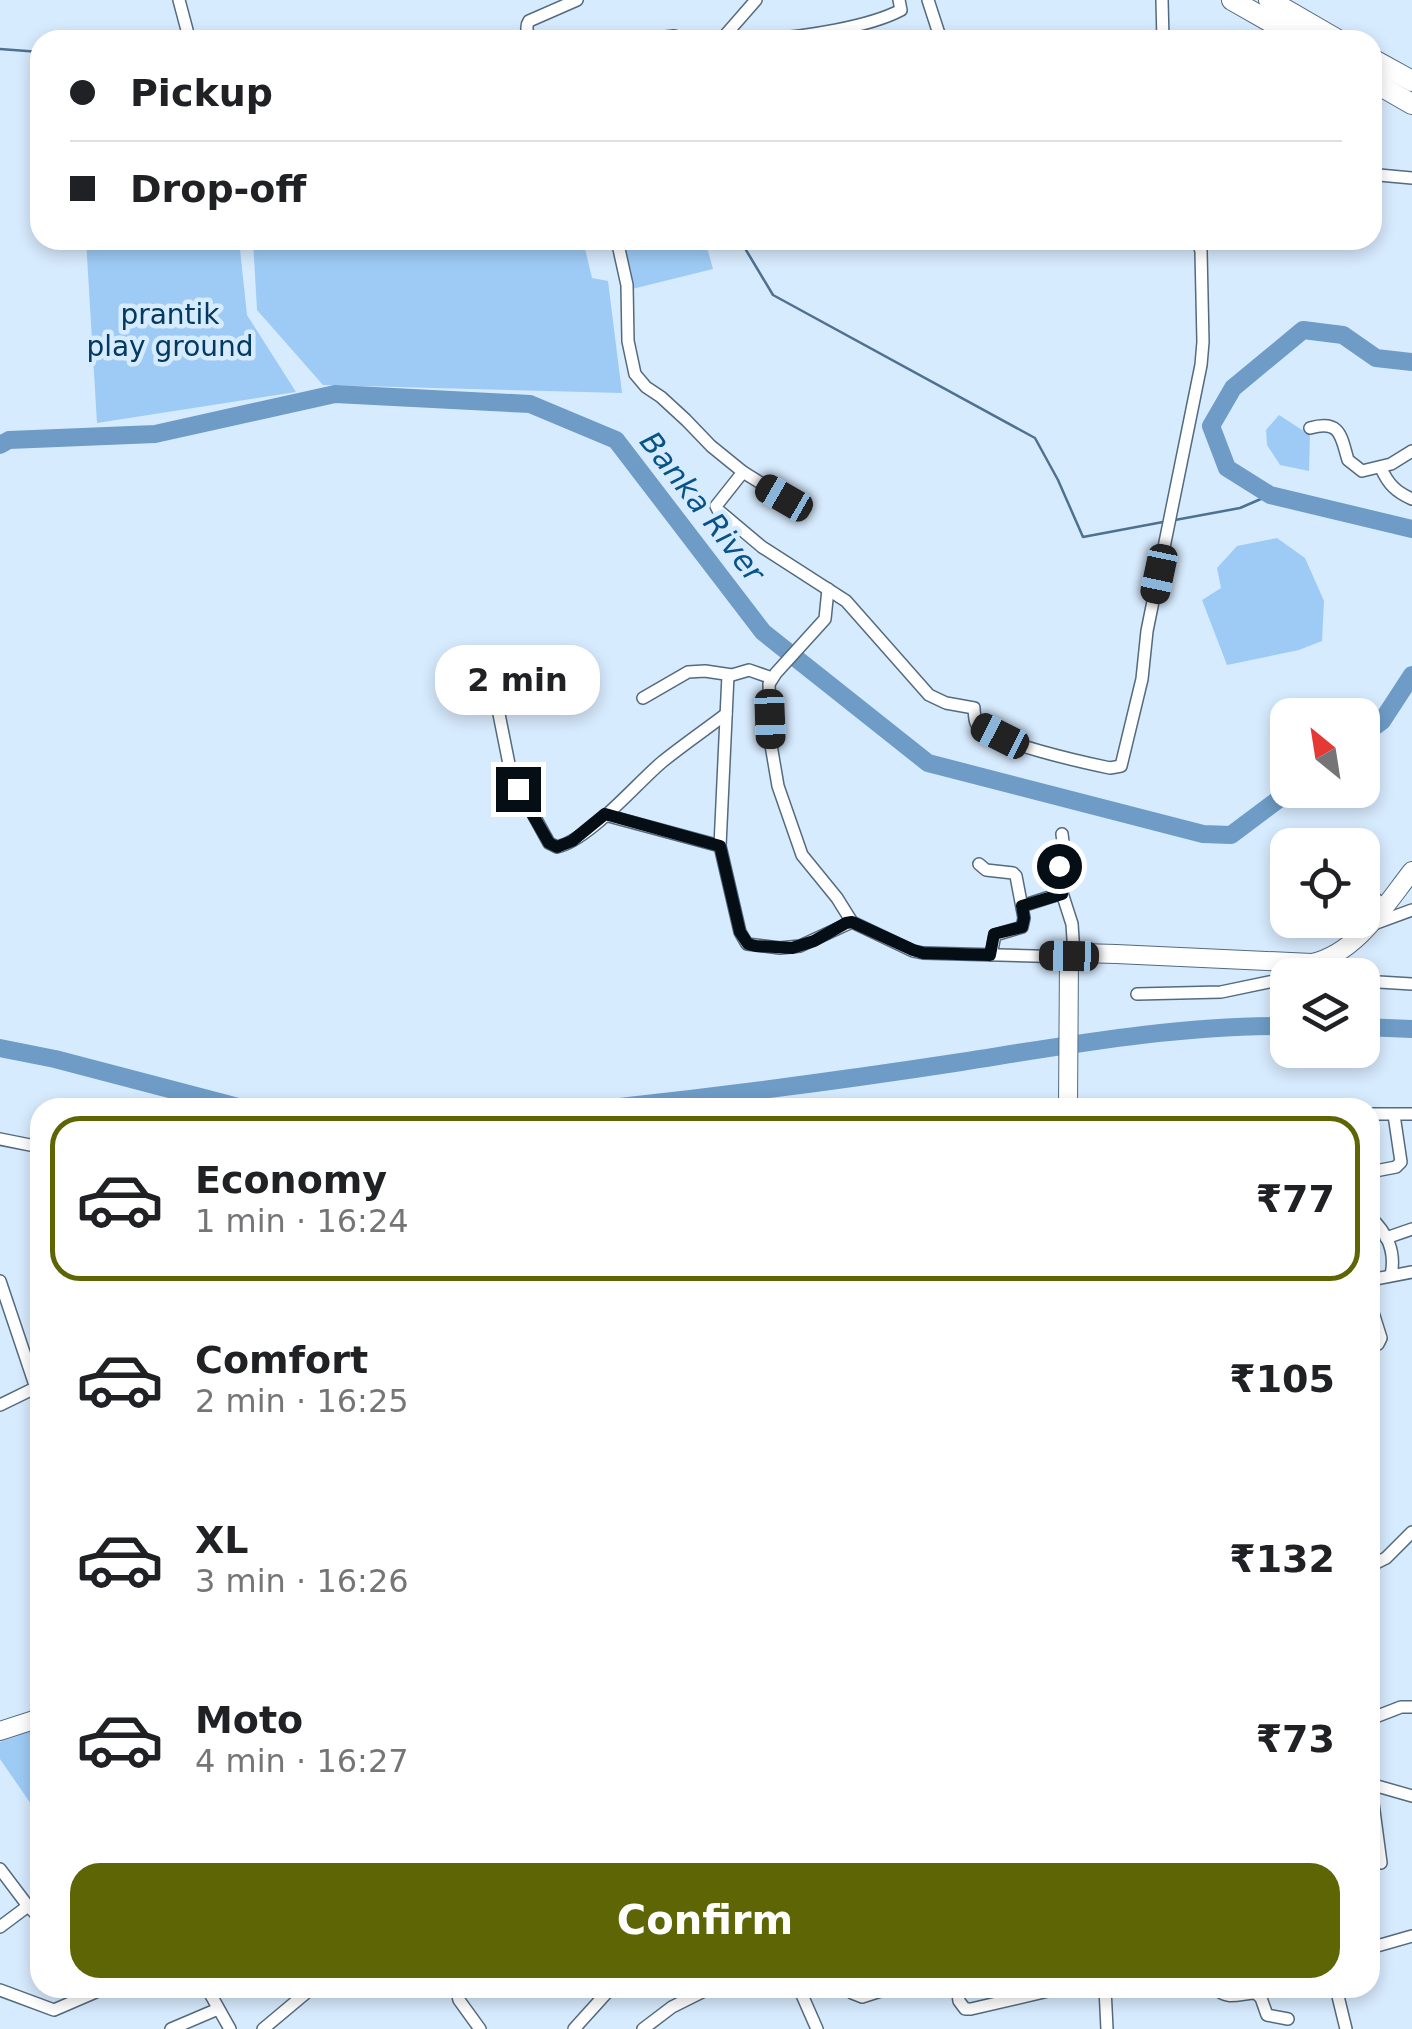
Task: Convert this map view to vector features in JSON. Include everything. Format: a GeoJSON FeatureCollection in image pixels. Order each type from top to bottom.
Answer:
{"type":"FeatureCollection","features":[{"type":"Feature","properties":{"kind":"highway"},"geometry":{"type":"LineString","coordinates":[[1232,0],[1302,20]]}},
{"type":"Feature","properties":{"kind":"highway"},"geometry":{"type":"LineString","coordinates":[[1269,0],[1302,20]]}},
{"type":"Feature","properties":{"kind":"highway"},"geometry":{"type":"LineString","coordinates":[[1382,65],[1412,82]]}},
{"type":"Feature","properties":{"kind":"highway"},"geometry":{"type":"LineString","coordinates":[[1382,87],[1412,104]]}},
{"type":"Feature","properties":{"kind":"main road"},"geometry":{"type":"LineString","coordinates":[[1380,911],[1412,871]]}},
{"type":"Feature","properties":{"kind":"main road"},"geometry":{"type":"LineString","coordinates":[[1068,1098],[1072,955],[1312,963],[1355,938]]}},
{"type":"Feature","properties":{"kind":"main road"},"geometry":{"type":"LineString","coordinates":[[0,1730],[30,1721]]}},
{"type":"Feature","properties":{"kind":"street"},"geometry":{"type":"LineString","coordinates":[[180,0],[187,30]]}},
{"type":"Feature","properties":{"kind":"street"},"geometry":{"type":"LineString","coordinates":[[527,30],[529,21],[577,0]]}},
{"type":"Feature","properties":{"kind":"street"},"geometry":{"type":"LineString","coordinates":[[730,30],[756,0]]}},
{"type":"Feature","properties":{"kind":"street"},"geometry":{"type":"LineString","coordinates":[[837,30],[898,12],[902,8],[900,0]]}},
{"type":"Feature","properties":{"kind":"street"},"geometry":{"type":"LineString","coordinates":[[928,0],[938,30]]}},
{"type":"Feature","properties":{"kind":"street"},"geometry":{"type":"LineString","coordinates":[[1162,0],[1163,30]]}},
{"type":"Feature","properties":{"kind":"street"},"geometry":{"type":"LineString","coordinates":[[1382,175],[1412,178]]}},
{"type":"Feature","properties":{"kind":"street"},"geometry":{"type":"LineString","coordinates":[[619,250],[627,285],[628,341],[635,374],[742,472],[784,498]]}},
{"type":"Feature","properties":{"kind":"street"},"geometry":{"type":"LineString","coordinates":[[742,472],[716,506],[718,510],[762,548],[828,588],[857,612],[929,695],[974,708],[978,725],[1018,744],[1117,768],[1124,761],[1138,696],[1147,631],[1203,355],[1201,250]]}},
{"type":"Feature","properties":{"kind":"street"},"geometry":{"type":"LineString","coordinates":[[1310,428],[1329,424],[1344,442],[1345,456],[1362,471],[1381,468],[1412,451]]}},
{"type":"Feature","properties":{"kind":"street"},"geometry":{"type":"LineString","coordinates":[[1381,468],[1392,486],[1412,499]]}},
{"type":"Feature","properties":{"kind":"street"},"geometry":{"type":"LineString","coordinates":[[828,588],[824,619],[771,675],[771,745],[778,786],[802,855],[837,898],[846,924]]}},
{"type":"Feature","properties":{"kind":"street"},"geometry":{"type":"LineString","coordinates":[[643,698],[688,672],[728,674],[749,670],[771,675]]}},
{"type":"Feature","properties":{"kind":"street"},"geometry":{"type":"LineString","coordinates":[[728,674],[720,846],[740,932],[748,944],[800,946],[846,924],[923,953],[1072,955],[1072,924],[1062,894],[1059,866],[1064,850],[1062,834]]}},
{"type":"Feature","properties":{"kind":"street"},"geometry":{"type":"LineString","coordinates":[[492,679],[511,774],[549,843],[557,847],[566,845],[660,764],[726,714]]}},
{"type":"Feature","properties":{"kind":"street"},"geometry":{"type":"LineString","coordinates":[[605,814],[720,846]]}},
{"type":"Feature","properties":{"kind":"street"},"geometry":{"type":"LineString","coordinates":[[979,864],[986,870],[1013,873],[1024,918],[1022,927],[994,934],[990,955]]}},
{"type":"Feature","properties":{"kind":"street"},"geometry":{"type":"LineString","coordinates":[[1022,906],[1062,894]]}},
{"type":"Feature","properties":{"kind":"street"},"geometry":{"type":"LineString","coordinates":[[1380,903],[1384,906]]}},
{"type":"Feature","properties":{"kind":"street"},"geometry":{"type":"LineString","coordinates":[[1380,922],[1412,910]]}},
{"type":"Feature","properties":{"kind":"street"},"geometry":{"type":"LineString","coordinates":[[1256,960],[1270,973]]}},
{"type":"Feature","properties":{"kind":"street"},"geometry":{"type":"LineString","coordinates":[[1137,994],[1221,992],[1270,982]]}},
{"type":"Feature","properties":{"kind":"street"},"geometry":{"type":"LineString","coordinates":[[1380,982],[1412,984]]}},
{"type":"Feature","properties":{"kind":"street"},"geometry":{"type":"LineString","coordinates":[[1380,1114],[1412,1114]]}},
{"type":"Feature","properties":{"kind":"street"},"geometry":{"type":"LineString","coordinates":[[1380,1170],[1401,1162],[1394,1114]]}},
{"type":"Feature","properties":{"kind":"street"},"geometry":{"type":"LineString","coordinates":[[0,1139],[30,1145]]}},
{"type":"Feature","properties":{"kind":"street"},"geometry":{"type":"LineString","coordinates":[[1386,1238],[1412,1229]]}},
{"type":"Feature","properties":{"kind":"street"},"geometry":{"type":"LineString","coordinates":[[1380,1230],[1394,1263],[1391,1275]]}},
{"type":"Feature","properties":{"kind":"street"},"geometry":{"type":"LineString","coordinates":[[1380,1278],[1412,1272]]}},
{"type":"Feature","properties":{"kind":"street"},"geometry":{"type":"LineString","coordinates":[[0,1281],[30,1370]]}},
{"type":"Feature","properties":{"kind":"street"},"geometry":{"type":"LineString","coordinates":[[0,1405],[30,1396]]}},
{"type":"Feature","properties":{"kind":"street"},"geometry":{"type":"LineString","coordinates":[[1380,1561],[1412,1532]]}},
{"type":"Feature","properties":{"kind":"street"},"geometry":{"type":"LineString","coordinates":[[1380,1715],[1401,1707],[1412,1708]]}},
{"type":"Feature","properties":{"kind":"street"},"geometry":{"type":"LineString","coordinates":[[1380,1786],[1412,1796]]}},
{"type":"Feature","properties":{"kind":"street"},"geometry":{"type":"LineString","coordinates":[[1380,1850],[1382,1863]]}},
{"type":"Feature","properties":{"kind":"street"},"geometry":{"type":"LineString","coordinates":[[0,1869],[28,1906],[0,1927]]}},
{"type":"Feature","properties":{"kind":"street"},"geometry":{"type":"LineString","coordinates":[[1380,1945],[1412,1936]]}},
{"type":"Feature","properties":{"kind":"street"},"geometry":{"type":"LineString","coordinates":[[0,1990],[54,2010],[82,1998]]}},
{"type":"Feature","properties":{"kind":"street"},"geometry":{"type":"LineString","coordinates":[[212,1998],[230,2029]]}},
{"type":"Feature","properties":{"kind":"street"},"geometry":{"type":"LineString","coordinates":[[262,2029],[300,1998]]}},
{"type":"Feature","properties":{"kind":"street"},"geometry":{"type":"LineString","coordinates":[[458,1998],[480,2029]]}},
{"type":"Feature","properties":{"kind":"street"},"geometry":{"type":"LineString","coordinates":[[574,2029],[603,1998]]}},
{"type":"Feature","properties":{"kind":"street"},"geometry":{"type":"LineString","coordinates":[[642,2029],[690,1998]]}},
{"type":"Feature","properties":{"kind":"street"},"geometry":{"type":"LineString","coordinates":[[804,1998],[817,2029]]}},
{"type":"Feature","properties":{"kind":"street"},"geometry":{"type":"LineString","coordinates":[[958,1998],[965,2009],[1015,1998]]}},
{"type":"Feature","properties":{"kind":"street"},"geometry":{"type":"LineString","coordinates":[[1105,1998],[1107,2029]]}},
{"type":"Feature","properties":{"kind":"street"},"geometry":{"type":"LineString","coordinates":[[1261,1998],[1267,2015],[1288,2019]]}},
{"type":"Feature","properties":{"kind":"street"},"geometry":{"type":"LineString","coordinates":[[1338,1998],[1346,2029]]}},
{"type":"Feature","properties":{"kind":"street"},"geometry":{"type":"LineString","coordinates":[[171,2029],[218,2009]]}},
{"type":"Feature","properties":{"kind":"green space","name":"prantik play ground"},"geometry":{"type":"Polygon","coordinates":[[[87,250],[240,250],[247,315],[296,392],[97,423],[87,250]]]}},
{"type":"Feature","properties":{"kind":"green space"},"geometry":{"type":"Polygon","coordinates":[[[254,250],[585,250],[592,278],[608,281],[622,393],[323,385],[257,310],[254,250]]]}},
{"type":"Feature","properties":{"kind":"green space"},"geometry":{"type":"Polygon","coordinates":[[[614,250],[708,250],[713,269],[624,291],[614,250]]]}},
{"type":"Feature","properties":{"kind":"green space"},"geometry":{"type":"Polygon","coordinates":[[[1279,415],[1310,435],[1309,471],[1280,465],[1267,445],[1266,430],[1279,415]]]}},
{"type":"Feature","properties":{"kind":"green space"},"geometry":{"type":"Polygon","coordinates":[[[1277,538],[1305,558],[1324,601],[1322,641],[1299,650],[1227,665],[1202,600],[1221,588],[1217,568],[1237,546],[1277,538]]]}},
{"type":"Feature","properties":{"kind":"green space"},"geometry":{"type":"Polygon","coordinates":[[[30,1732],[30,1802],[0,1759],[0,1742],[30,1732]]]}},
{"type":"Feature","properties":{"kind":"waterway"},"geometry":{"type":"LineString","coordinates":[[0,49],[30,51]]}},
{"type":"Feature","properties":{"kind":"waterway"},"geometry":{"type":"LineString","coordinates":[[746,250],[773,295],[1035,438],[1083,537],[1163,522]]}},
{"type":"Feature","properties":{"kind":"waterway","name":"Banka River"},"geometry":{"type":"LineString","coordinates":[[1412,362],[1376,358],[1343,335],[1303,330],[1233,388],[1211,426],[1227,468],[1270,495],[1412,529]]}},
{"type":"Feature","properties":{"kind":"waterway","name":"Banka River"},"geometry":{"type":"LineString","coordinates":[[0,445],[9,440],[155,434],[335,394],[530,404],[616,440],[763,632],[928,763],[1203,834],[1231,835],[1270,806]]}},
{"type":"Feature","properties":{"kind":"waterway"},"geometry":{"type":"LineString","coordinates":[[1175,520],[1240,508],[1270,495]]}},
{"type":"Feature","properties":{"kind":"waterway","name":"Banka River"},"geometry":{"type":"LineString","coordinates":[[1380,722],[1412,675]]}},
{"type":"Feature","properties":{"kind":"waterway"},"geometry":{"type":"LineString","coordinates":[[692,1098],[1124,1037],[1270,1026]]}},
{"type":"Feature","properties":{"kind":"waterway"},"geometry":{"type":"LineString","coordinates":[[1380,1028],[1412,1029]]}},
{"type":"Feature","properties":{"kind":"waterway"},"geometry":{"type":"LineString","coordinates":[[0,1048],[204,1098]]}},
{"type":"Feature","properties":{"kind":"route"},"geometry":{"type":"LineString","coordinates":[[518,789],[549,843],[557,847],[572,841],[605,814],[720,846],[740,932],[748,944],[756,946],[800,946],[852,922],[923,953],[990,955],[994,934],[1019,929],[1024,924],[1022,906],[1062,894],[1059,866]]}}]}
